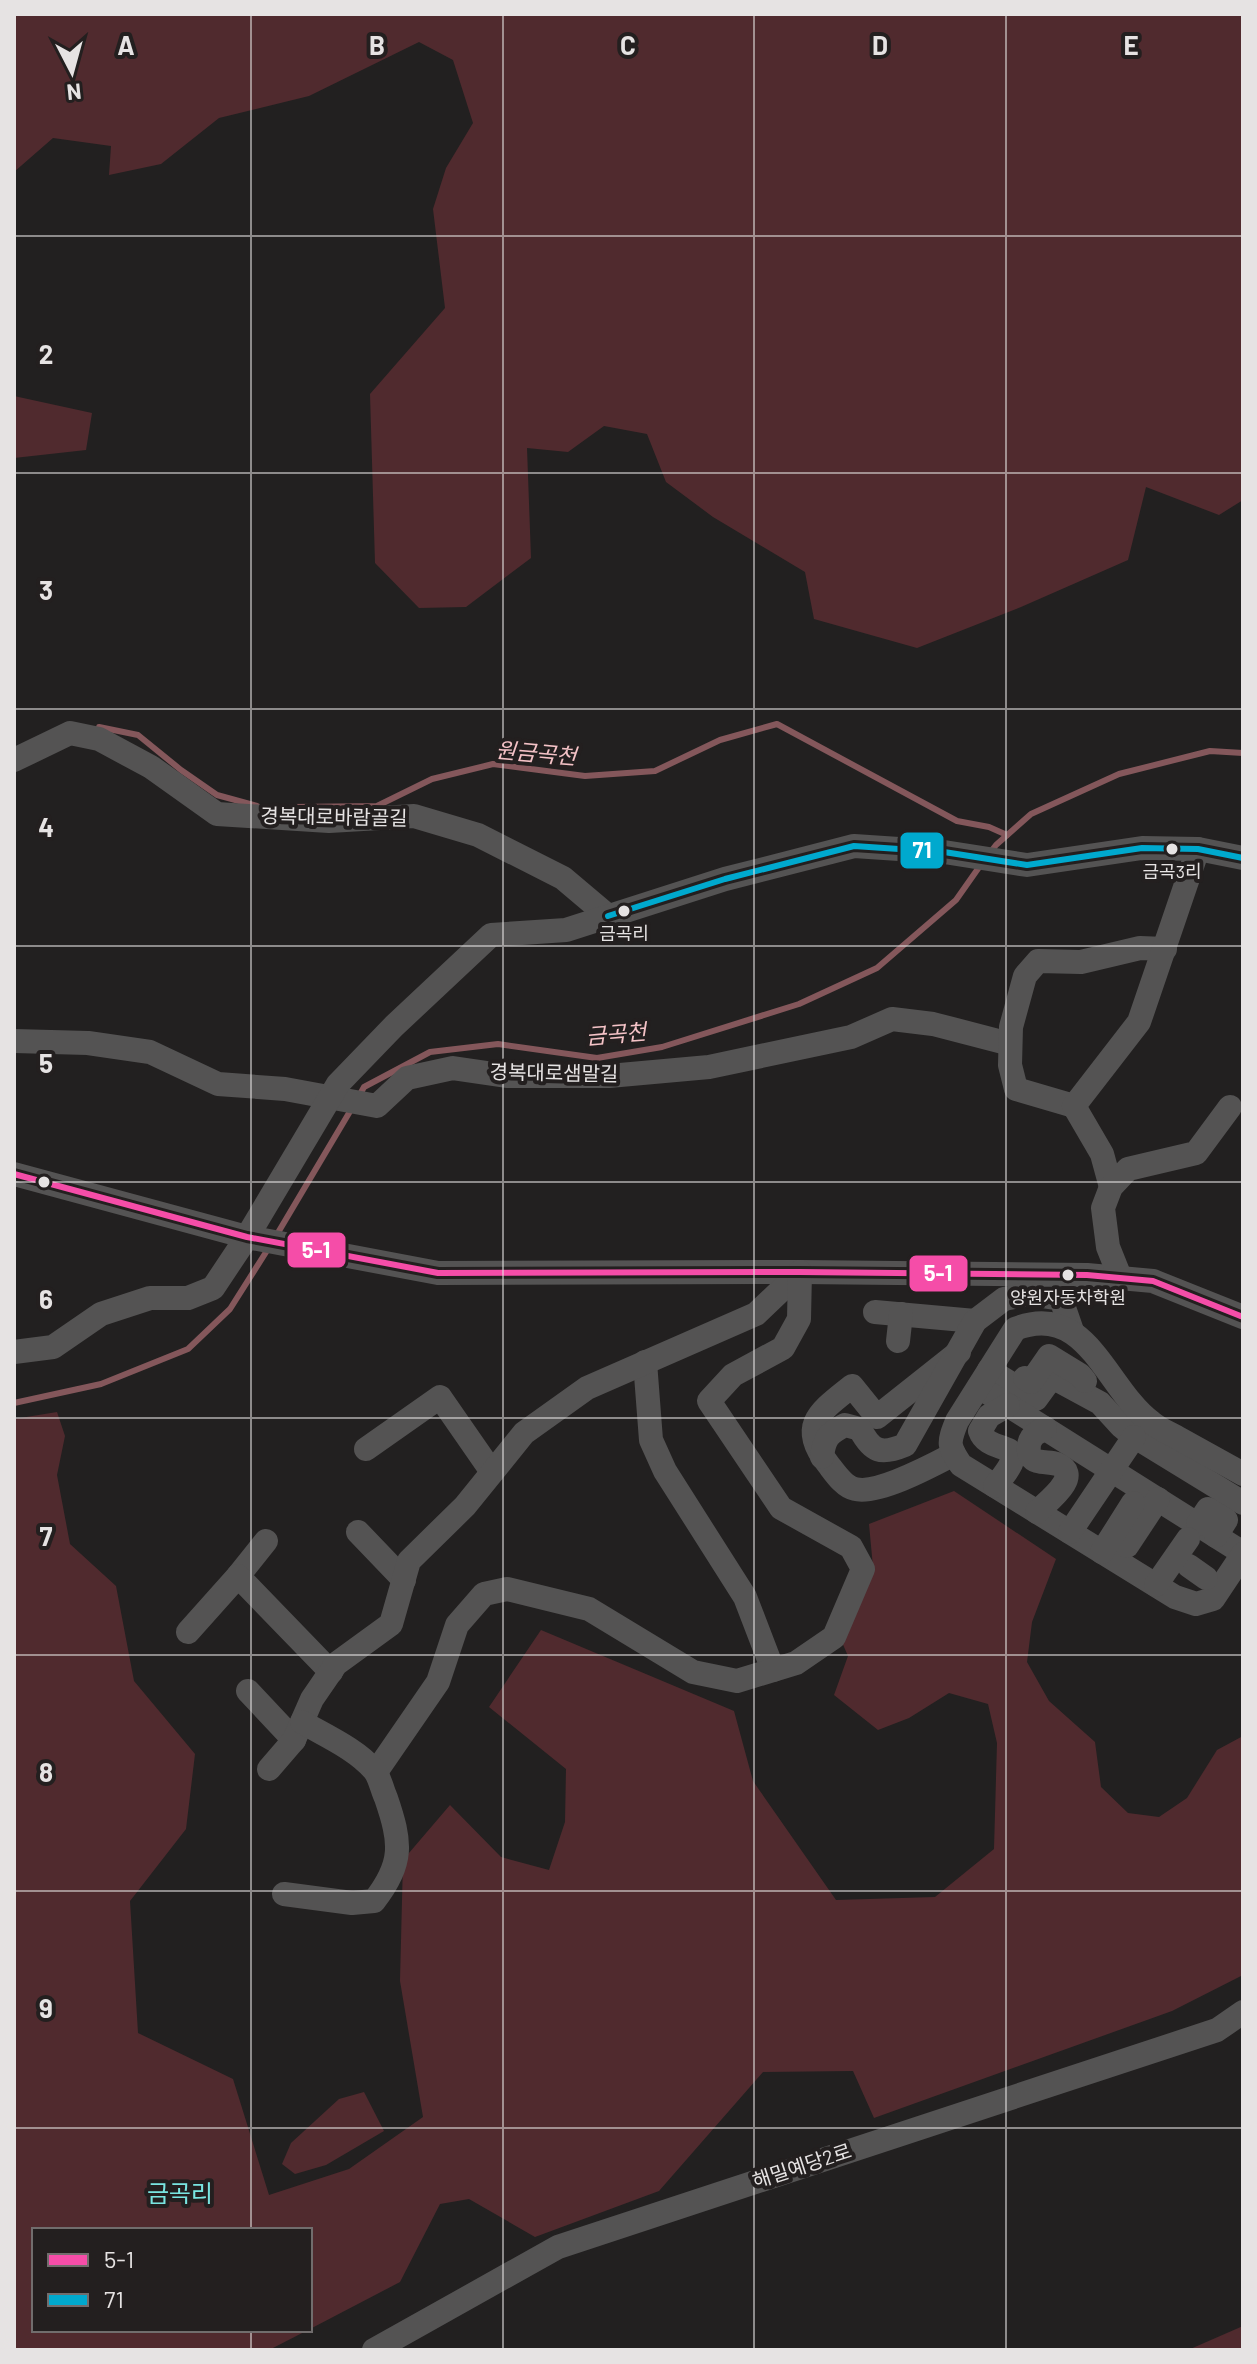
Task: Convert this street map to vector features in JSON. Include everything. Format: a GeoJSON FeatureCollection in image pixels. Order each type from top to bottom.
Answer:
{"type":"FeatureCollection","features":[{"type":"Feature","properties":{"kind":"street","name":"경복대로바람골길"},"geometry":{"type":"LineString","coordinates":[[14,760],[70,733],[99,739],[151,767],[217,814],[329,821],[414,816],[478,835],[563,878],[608,916]]}},
{"type":"Feature","properties":{"kind":"street"},"geometry":{"type":"LineString","coordinates":[[14,1352],[53,1347],[101,1314],[150,1298],[188,1298],[213,1288],[334,1097],[338,1084],[394,1026],[491,935],[566,930],[725,879],[854,846],[944,852],[1027,865],[1142,848],[1198,849],[1243,858]]}},
{"type":"Feature","properties":{"kind":"street"},"geometry":{"type":"LineString","coordinates":[[1074,1106],[1139,1022],[1198,849]]}},
{"type":"Feature","properties":{"kind":"street"},"geometry":{"type":"LineString","coordinates":[[1111,1187],[1102,1154],[1074,1106],[1016,1089],[1010,1065],[1011,1027],[1025,976],[1038,961],[1081,962],[1140,948],[1165,949]]}},
{"type":"Feature","properties":{"kind":"street","name":"경복대로샘말길"},"geometry":{"type":"LineString","coordinates":[[14,1041],[88,1043],[150,1052],[218,1084],[285,1089],[377,1106],[407,1078],[453,1068],[508,1076],[609,1076],[709,1067],[851,1037],[892,1019],[933,1024],[1010,1044]]}},
{"type":"Feature","properties":{"kind":"street"},"geometry":{"type":"LineString","coordinates":[[1120,1277],[1108,1247],[1103,1208],[1111,1187],[1128,1169],[1196,1153],[1230,1107]]}},
{"type":"Feature","properties":{"kind":"street"},"geometry":{"type":"LineString","coordinates":[[14,1174],[247,1237],[438,1273],[800,1272],[1053,1287]]}},
{"type":"Feature","properties":{"kind":"street"},"geometry":{"type":"LineString","coordinates":[[269,1769],[298,1731],[312,1699],[336,1664],[391,1624],[409,1561],[465,1506],[524,1433],[587,1388],[756,1314],[800,1272]]}},
{"type":"Feature","properties":{"kind":"street"},"geometry":{"type":"LineString","coordinates":[[376,1772],[438,1682],[457,1625],[484,1594],[507,1589],[589,1609],[693,1672],[737,1681],[796,1663],[834,1637],[863,1569],[851,1547],[781,1508],[709,1401],[733,1375],[783,1348],[799,1319],[800,1272]]}},
{"type":"Feature","properties":{"kind":"street"},"geometry":{"type":"LineString","coordinates":[[822,1457],[824,1441],[830,1432],[845,1425],[860,1429],[868,1444],[878,1451],[894,1450],[905,1445],[951,1358],[975,1321],[1004,1299],[1053,1287],[1120,1277],[1153,1281],[1243,1317]]}},
{"type":"Feature","properties":{"kind":"street"},"geometry":{"type":"LineString","coordinates":[[1053,1287],[1061,1299],[1072,1331]]}},
{"type":"Feature","properties":{"kind":"street"},"geometry":{"type":"LineString","coordinates":[[875,1312],[975,1321]]}},
{"type":"Feature","properties":{"kind":"street"},"geometry":{"type":"LineString","coordinates":[[898,1341],[901,1314]]}},
{"type":"Feature","properties":{"kind":"street"},"geometry":{"type":"LineString","coordinates":[[1102,1552],[1166,1533],[1243,1554],[1213,1599],[1196,1604],[1175,1597],[1156,1585],[1102,1552],[1070,1532],[1037,1512],[961,1465],[950,1449],[951,1436],[957,1421],[1015,1329],[1031,1323],[1061,1326],[1072,1331],[1151,1423],[1243,1474]]}},
{"type":"Feature","properties":{"kind":"street"},"geometry":{"type":"LineString","coordinates":[[988,1372],[1031,1382],[1049,1356],[1080,1375],[1100,1403],[1134,1437],[1243,1503]]}},
{"type":"Feature","properties":{"kind":"street"},"geometry":{"type":"LineString","coordinates":[[951,1358],[877,1417],[852,1386],[822,1410],[813,1428],[822,1457],[839,1478],[854,1489],[869,1489],[906,1478],[954,1454]]}},
{"type":"Feature","properties":{"kind":"street"},"geometry":{"type":"LineString","coordinates":[[645,1362],[651,1440],[665,1471],[745,1597],[773,1670]]}},
{"type":"Feature","properties":{"kind":"street"},"geometry":{"type":"LineString","coordinates":[[988,1372],[1008,1405],[1112,1469],[1166,1533]]}},
{"type":"Feature","properties":{"kind":"street"},"geometry":{"type":"LineString","coordinates":[[366,1449],[440,1397],[492,1472]]}},
{"type":"Feature","properties":{"kind":"street"},"geometry":{"type":"LineString","coordinates":[[995,1486],[1013,1464],[1013,1458],[1005,1447],[983,1440],[980,1431],[989,1416],[1008,1405]]}},
{"type":"Feature","properties":{"kind":"street"},"geometry":{"type":"LineString","coordinates":[[1037,1512],[1067,1480],[1060,1465],[1035,1461],[1028,1451],[1029,1442],[1045,1428]]}},
{"type":"Feature","properties":{"kind":"street"},"geometry":{"type":"LineString","coordinates":[[1070,1532],[1134,1437]]}},
{"type":"Feature","properties":{"kind":"street"},"geometry":{"type":"LineString","coordinates":[[358,1532],[404,1580]]}},
{"type":"Feature","properties":{"kind":"street"},"geometry":{"type":"LineString","coordinates":[[1156,1585],[1166,1533]]}},
{"type":"Feature","properties":{"kind":"street"},"geometry":{"type":"LineString","coordinates":[[188,1632],[266,1541]]}},
{"type":"Feature","properties":{"kind":"street"},"geometry":{"type":"LineString","coordinates":[[238,1576],[331,1672]]}},
{"type":"Feature","properties":{"kind":"street"},"geometry":{"type":"LineString","coordinates":[[248,1691],[298,1731],[352,1752],[376,1772],[397,1829],[397,1862],[387,1885],[374,1901],[352,1903],[284,1894]]}},
{"type":"Feature","properties":{"kind":"street","name":"해밀예당2로"},"geometry":{"type":"LineString","coordinates":[[374,2350],[558,2247],[1217,2030],[1243,2012]]}},
{"type":"Feature","properties":{"kind":"shaded area"},"geometry":{"type":"Polygon","coordinates":[[[14,14],[1243,14],[1243,500],[1219,515],[1146,487],[1128,560],[917,648],[814,619],[805,572],[713,517],[666,482],[647,434],[604,426],[568,452],[527,448],[531,558],[466,607],[419,608],[375,563],[370,394],[445,308],[433,209],[446,168],[473,123],[453,60],[419,42],[309,96],[219,118],[161,164],[109,175],[111,146],[53,138],[14,172],[14,14]]]}},
{"type":"Feature","properties":{"kind":"shaded area"},"geometry":{"type":"Polygon","coordinates":[[[14,396],[92,413],[86,450],[14,458],[14,396]]]}},
{"type":"Feature","properties":{"kind":"shaded area"},"geometry":{"type":"Polygon","coordinates":[[[57,1412],[65,1436],[57,1475],[70,1544],[116,1586],[134,1681],[195,1754],[186,1829],[130,1901],[138,2033],[233,2079],[269,2195],[349,2169],[423,2117],[400,1981],[403,1860],[450,1805],[501,1857],[549,1870],[565,1822],[566,1769],[489,1707],[541,1630],[734,1711],[753,1781],[836,1900],[935,1897],[994,1849],[997,1743],[988,1704],[949,1693],[909,1718],[878,1730],[834,1695],[848,1656],[841,1640],[873,1567],[869,1524],[954,1491],[1056,1559],[1032,1622],[1027,1662],[1049,1701],[1095,1742],[1101,1787],[1128,1813],[1159,1817],[1187,1798],[1217,1750],[1243,1736],[1243,1975],[1172,2011],[874,2118],[853,2071],[763,2072],[659,2191],[535,2237],[469,2199],[440,2204],[400,2282],[312,2328],[312,2228],[32,2228],[32,2332],[304,2332],[269,2350],[14,2350],[14,1419],[57,1412]]]}},
{"type":"Feature","properties":{"kind":"shaded area"},"geometry":{"type":"Polygon","coordinates":[[[364,2092],[384,2131],[326,2165],[295,2174],[282,2164],[291,2143],[339,2099],[364,2092]]]}},
{"type":"Feature","properties":{"kind":"shaded area"},"geometry":{"type":"Polygon","coordinates":[[[1243,2326],[1243,2350],[1188,2350],[1243,2326]]]}},
{"type":"Feature","properties":{"kind":"waterway","name":"원금곡천"},"geometry":{"type":"LineString","coordinates":[[292,807],[377,806],[432,779],[493,764],[585,776],[655,771],[720,740],[777,724],[957,821],[989,827],[1007,835]]}},
{"type":"Feature","properties":{"kind":"waterway","name":"원금곡천"},"geometry":{"type":"LineString","coordinates":[[99,727],[138,735],[217,795],[257,806]]}},
{"type":"Feature","properties":{"kind":"waterway","name":"금곡천"},"geometry":{"type":"LineString","coordinates":[[989,854],[1031,814],[1119,774],[1210,751],[1243,753]]}},
{"type":"Feature","properties":{"kind":"waterway","name":"금곡천"},"geometry":{"type":"LineString","coordinates":[[358,1098],[364,1087],[430,1052],[498,1044],[597,1058],[662,1047],[799,1004],[877,968],[956,900],[982,863]]}},
{"type":"Feature","properties":{"kind":"waterway","name":"금곡천"},"geometry":{"type":"LineString","coordinates":[[276,1236],[352,1108]]}},
{"type":"Feature","properties":{"kind":"waterway","name":"금곡천"},"geometry":{"type":"LineString","coordinates":[[14,1403],[101,1384],[188,1349],[230,1309],[268,1249]]}},
{"type":"Feature","properties":{"kind":"transit line","name":"71"},"geometry":{"type":"LineString","coordinates":[[608,916],[725,879],[854,846],[944,852],[1027,865],[1142,848],[1198,849],[1243,858]]}},
{"type":"Feature","properties":{"kind":"transit line","name":"5-1"},"geometry":{"type":"LineString","coordinates":[[14,1174],[247,1237],[438,1273],[1087,1275],[1153,1281],[1243,1317]]}},
{"type":"Feature","properties":{"kind":"place","name":"금곡3리"},"geometry":{"type":"Point","coordinates":[1172,849]}},
{"type":"Feature","properties":{"kind":"place","name":"금곡리"},"geometry":{"type":"Point","coordinates":[624,911]}},
{"type":"Feature","properties":{"kind":"place","name":"양원자동차학원"},"geometry":{"type":"Point","coordinates":[1068,1275]}},
{"type":"Feature","properties":{"kind":"district","name":"금곡리"},"geometry":{"type":"Point","coordinates":[180,2194]}}]}
